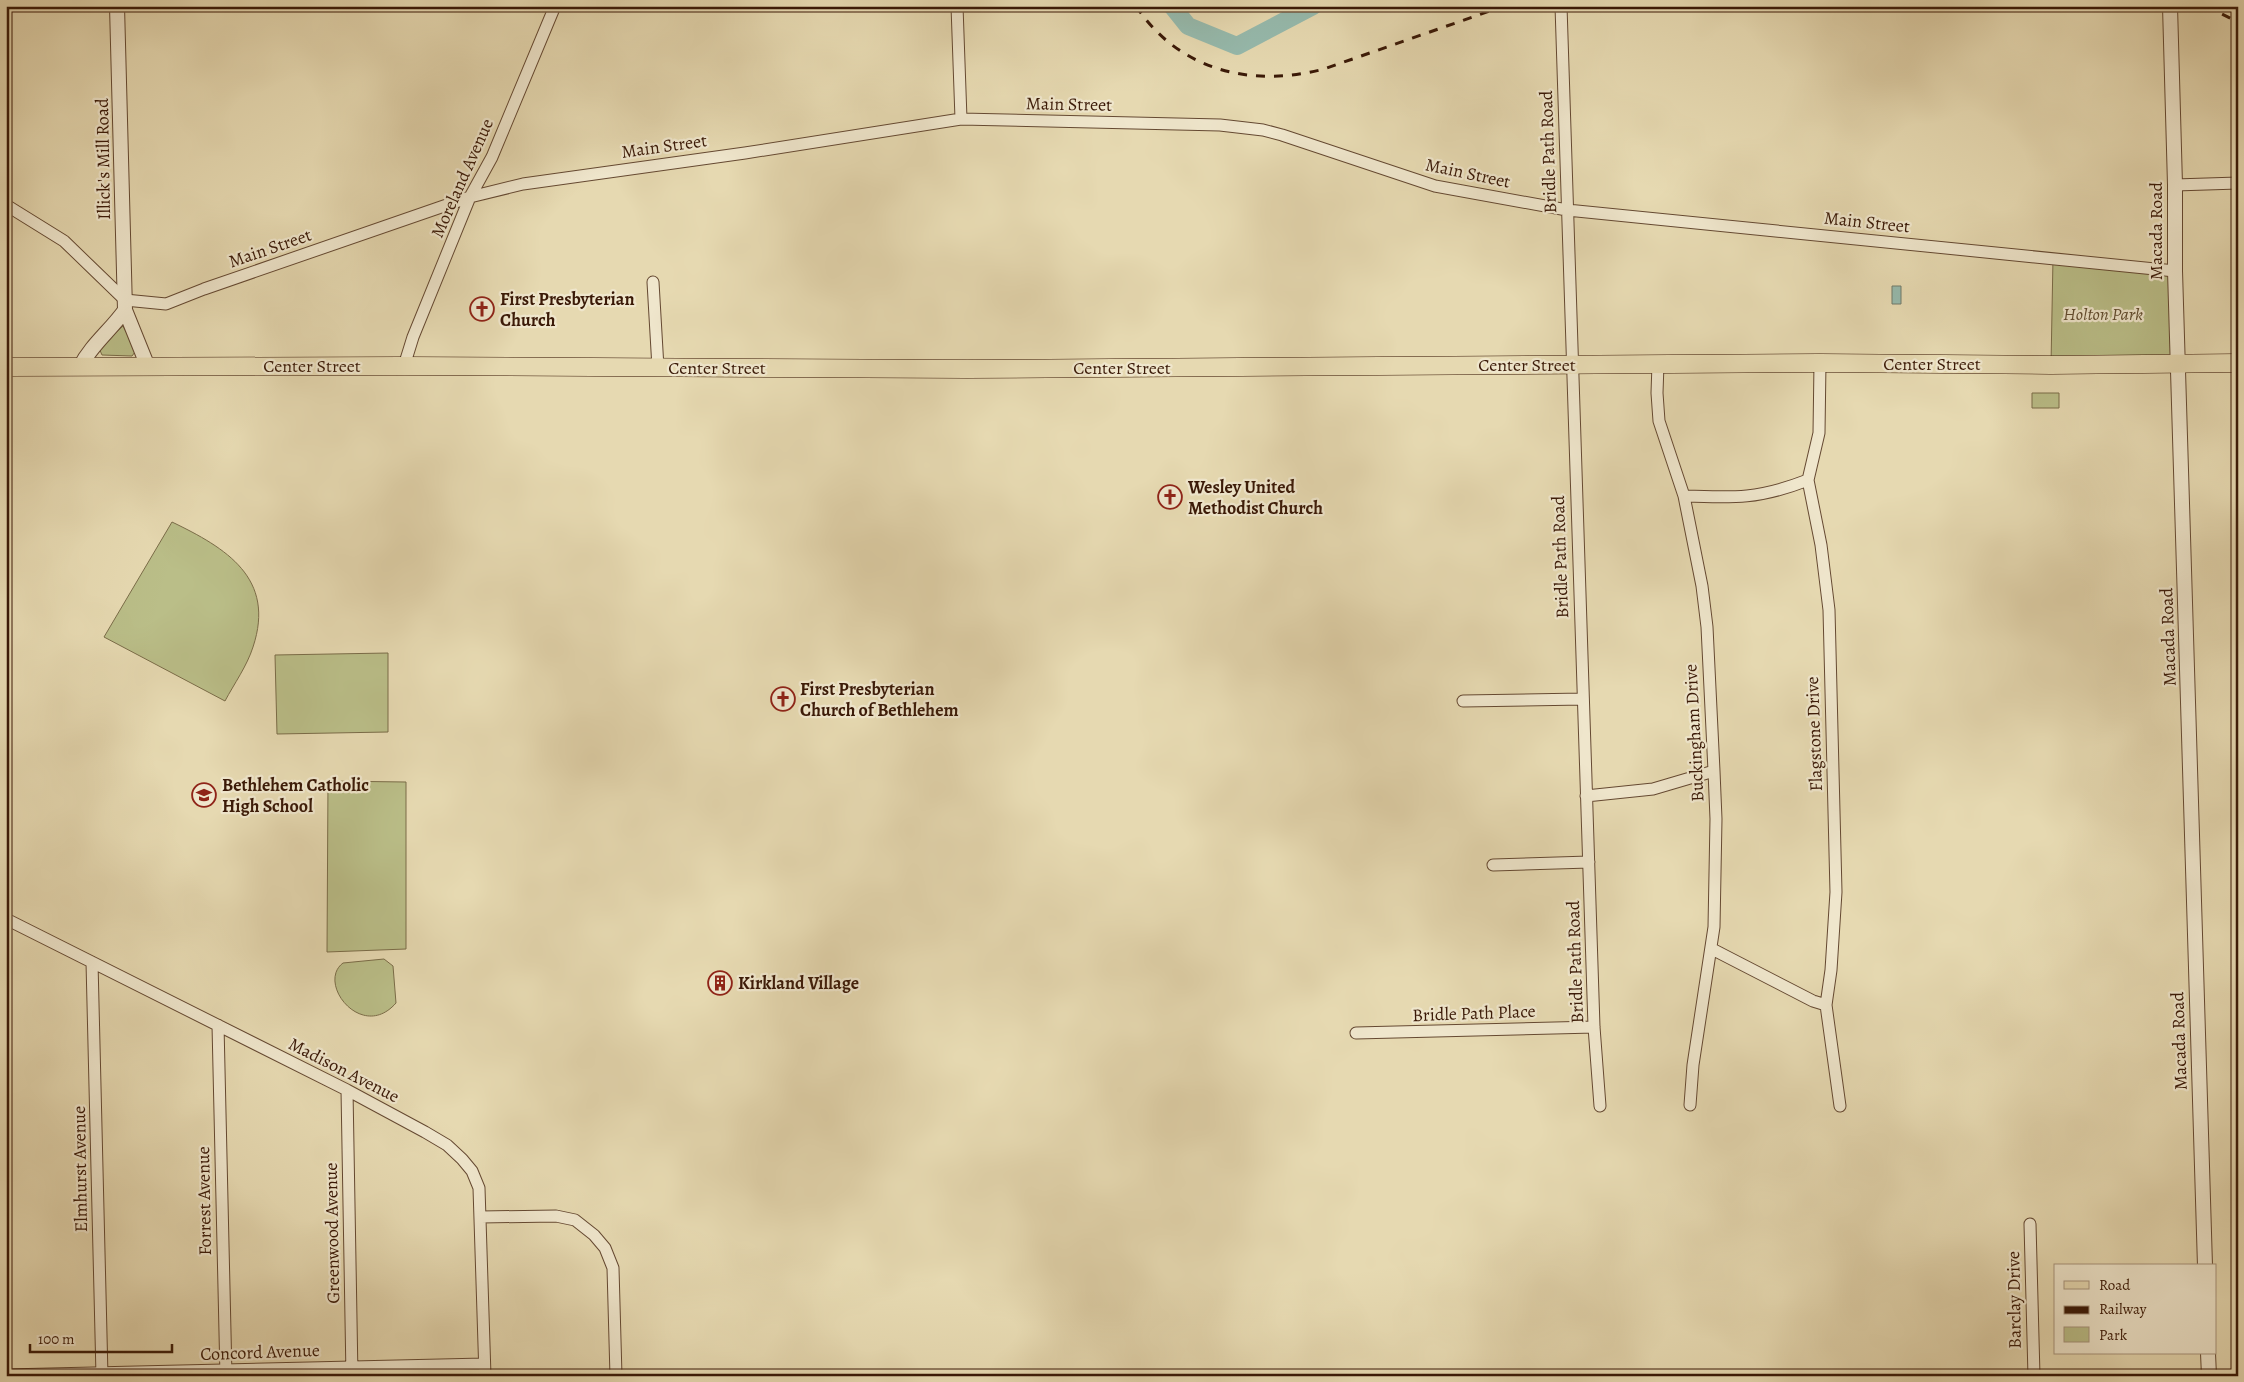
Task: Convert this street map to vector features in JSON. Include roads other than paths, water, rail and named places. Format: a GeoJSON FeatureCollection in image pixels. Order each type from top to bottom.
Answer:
{"type":"FeatureCollection","features":[{"type":"Feature","properties":{"kind":"main road","name":"Center Street"},"geometry":{"type":"LineString","coordinates":[[6,367],[404,366],[977,369],[1571,364],[1820,363],[2051,365],[2238,363]]}},
{"type":"Feature","properties":{"kind":"street","name":"Moreland Avenue"},"geometry":{"type":"LineString","coordinates":[[404,366],[413,336],[470,197],[492,157],[555,6]]}},
{"type":"Feature","properties":{"kind":"street"},"geometry":{"type":"LineString","coordinates":[[957,6],[961,119]]}},
{"type":"Feature","properties":{"kind":"street","name":"Bridle Path Road"},"geometry":{"type":"LineString","coordinates":[[1561,6],[1571,364],[1590,862],[1594,1027],[1600,1106]]}},
{"type":"Feature","properties":{"kind":"street","name":"Macada Road"},"geometry":{"type":"LineString","coordinates":[[2170,6],[2175,185],[2175,271],[2205,1264]]}},
{"type":"Feature","properties":{"kind":"street","name":"Illick's Mill Road"},"geometry":{"type":"LineString","coordinates":[[119,7],[125,305],[148,367]]}},
{"type":"Feature","properties":{"kind":"street","name":"Main Street"},"geometry":{"type":"LineString","coordinates":[[125,305],[166,304],[204,289],[470,197],[523,184],[744,153],[961,119],[1220,125],[1263,130],[1435,186],[1567,210],[2175,271]]}},
{"type":"Feature","properties":{"kind":"street"},"geometry":{"type":"LineString","coordinates":[[2175,185],[2238,183]]}},
{"type":"Feature","properties":{"kind":"street"},"geometry":{"type":"LineString","coordinates":[[6,205],[64,240],[125,305],[115,325],[87,352],[80,367]]}},
{"type":"Feature","properties":{"kind":"street"},"geometry":{"type":"LineString","coordinates":[[653,282],[658,368]]}},
{"type":"Feature","properties":{"kind":"street","name":"Flagstone Drive"},"geometry":{"type":"LineString","coordinates":[[1820,363],[1819,434],[1808,480],[1821,544],[1829,610],[1836,892],[1831,970],[1826,1005],[1840,1106]]}},
{"type":"Feature","properties":{"kind":"street","name":"Buckingham Drive"},"geometry":{"type":"LineString","coordinates":[[1658,364],[1659,421],[1684,496],[1698,557],[1706,619],[1714,771],[1716,909],[1712,949],[1693,1065],[1690,1105]]}},
{"type":"Feature","properties":{"kind":"street"},"geometry":{"type":"LineString","coordinates":[[1684,496],[1743,498],[1773,493],[1808,480]]}},
{"type":"Feature","properties":{"kind":"street"},"geometry":{"type":"LineString","coordinates":[[1463,701],[1583,699]]}},
{"type":"Feature","properties":{"kind":"street"},"geometry":{"type":"LineString","coordinates":[[1586,796],[1653,789],[1714,771]]}},
{"type":"Feature","properties":{"kind":"street"},"geometry":{"type":"LineString","coordinates":[[1493,865],[1590,862]]}},
{"type":"Feature","properties":{"kind":"street","name":"Madison Avenue"},"geometry":{"type":"LineString","coordinates":[[6,920],[347,1090],[447,1145],[462,1159],[472,1171],[479,1188],[485,1376]]}},
{"type":"Feature","properties":{"kind":"street"},"geometry":{"type":"LineString","coordinates":[[1712,949],[1813,1001],[1826,1005]]}},
{"type":"Feature","properties":{"kind":"street","name":"Elmhurst Avenue"},"geometry":{"type":"LineString","coordinates":[[92,962],[102,1374]]}},
{"type":"Feature","properties":{"kind":"street","name":"Forrest Avenue"},"geometry":{"type":"LineString","coordinates":[[218,1025],[226,1373]]}},
{"type":"Feature","properties":{"kind":"street","name":"Bridle Path Place"},"geometry":{"type":"LineString","coordinates":[[1356,1034],[1594,1027]]}},
{"type":"Feature","properties":{"kind":"street","name":"Greenwood Avenue"},"geometry":{"type":"LineString","coordinates":[[347,1090],[352,1371]]}},
{"type":"Feature","properties":{"kind":"street"},"geometry":{"type":"LineString","coordinates":[[481,1217],[556,1216],[575,1220],[594,1235],[605,1248],[613,1268],[616,1376]]}},
{"type":"Feature","properties":{"kind":"street","name":"Barclay Drive"},"geometry":{"type":"LineString","coordinates":[[2030,1224],[2034,1376]]}},
{"type":"Feature","properties":{"kind":"street"},"geometry":{"type":"LineString","coordinates":[[2208,1354],[2209,1376]]}},
{"type":"Feature","properties":{"kind":"street","name":"Concord Avenue"},"geometry":{"type":"LineString","coordinates":[[6,1375],[352,1371],[484,1364]]}},
{"type":"Feature","properties":{"kind":"water"},"geometry":{"type":"Polygon","coordinates":[[[1892,286],[1901,286],[1901,304],[1892,304],[1892,286]]]}},
{"type":"Feature","properties":{"kind":"waterway"},"geometry":{"type":"LineString","coordinates":[[1172,6],[1188,26],[1237,46],[1313,6]]}},
{"type":"Feature","properties":{"kind":"railway"},"geometry":{"type":"LineString","coordinates":[[1136,6],[1153,28],[1173,46],[1195,60],[1219,69],[1244,75],[1270,76],[1324,69],[1504,6]]}},
{"type":"Feature","properties":{"kind":"railway"},"geometry":{"type":"LineString","coordinates":[[2206,6],[2238,22]]}},
{"type":"Feature","properties":{"kind":"place","name":"First Presbyterian Church"},"geometry":{"type":"Point","coordinates":[482,309]}},
{"type":"Feature","properties":{"kind":"place","name":"Wesley United Methodist Church"},"geometry":{"type":"Point","coordinates":[1170,497]}},
{"type":"Feature","properties":{"kind":"place","name":"First Presbyterian Church of Bethlehem"},"geometry":{"type":"Point","coordinates":[783,699]}},
{"type":"Feature","properties":{"kind":"place","name":"Bethlehem Catholic High School"},"geometry":{"type":"Point","coordinates":[204,795]}},
{"type":"Feature","properties":{"kind":"place","name":"Kirkland Village"},"geometry":{"type":"Point","coordinates":[720,983]}},
{"type":"Feature","properties":{"kind":"park label","name":"Holton Park"},"geometry":{"type":"Point","coordinates":[2103,314]}}]}
